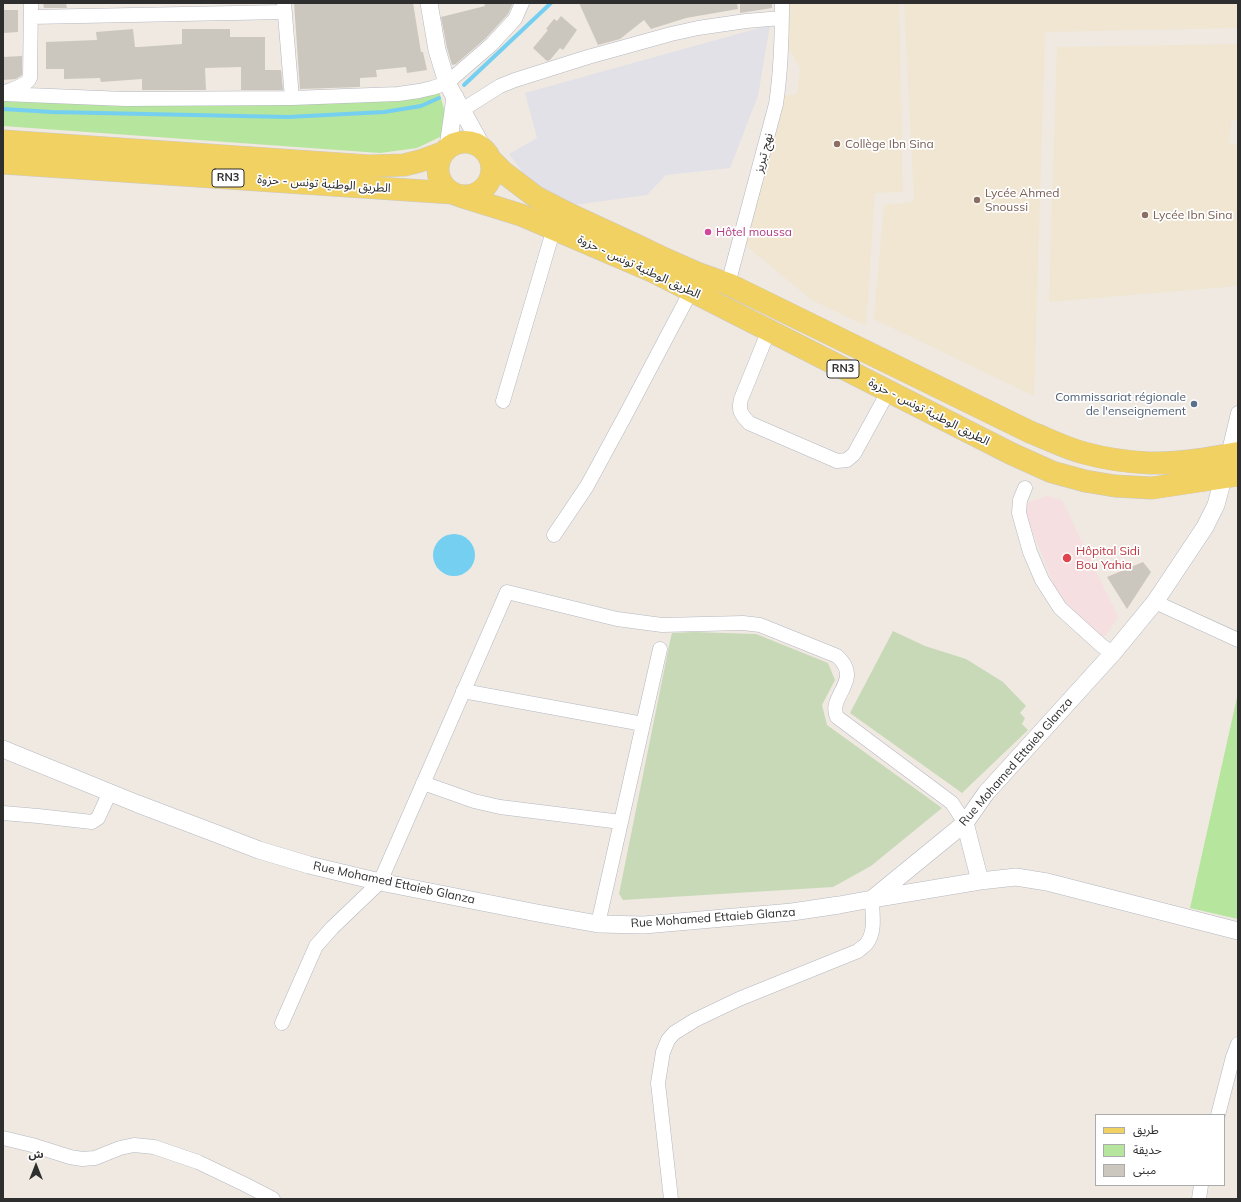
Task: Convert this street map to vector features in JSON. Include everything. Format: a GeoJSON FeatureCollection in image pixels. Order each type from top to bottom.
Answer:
{"type":"FeatureCollection","features":[{"type":"Feature","properties":{"kind":"main road","name":"الطريق الوطنية تونس - حزوة"},"geometry":{"type":"LineString","coordinates":[[3,141],[369,166],[404,165],[420,162],[445,150]]}},
{"type":"Feature","properties":{"kind":"main road","name":"RN3"},"geometry":{"type":"LineString","coordinates":[[462,141],[477,144],[487,153],[492,167],[492,175],[489,182],[483,189],[476,194],[468,196],[456,195],[445,188],[437,171],[438,161],[445,150],[454,143],[462,141]]}},
{"type":"Feature","properties":{"kind":"main road","name":"الطريق الوطنية تونس - حزوة"},"geometry":{"type":"LineString","coordinates":[[487,153],[503,172],[536,197],[659,265],[691,291],[888,392],[1012,454],[1052,472],[1085,481],[1115,486],[1152,488],[1231,476]]}},
{"type":"Feature","properties":{"kind":"main road"},"geometry":{"type":"LineString","coordinates":[[218,155],[218,177]]}},
{"type":"Feature","properties":{"kind":"main road","name":"الطريق الوطنية تونس - حزوة"},"geometry":{"type":"LineString","coordinates":[[3,163],[456,195],[521,215],[659,265],[697,273],[728,284],[1030,432],[1084,453],[1130,462],[1152,463],[1185,461],[1233,454]]}},
{"type":"Feature","properties":{"kind":"street"},"geometry":{"type":"LineString","coordinates":[[3,93],[25,84],[30,78],[31,3]]}},
{"type":"Feature","properties":{"kind":"street"},"geometry":{"type":"LineString","coordinates":[[429,3],[437,50],[455,97],[487,153]]}},
{"type":"Feature","properties":{"kind":"street"},"geometry":{"type":"LineString","coordinates":[[445,150],[452,126],[455,97],[492,44],[515,19],[522,3]]}},
{"type":"Feature","properties":{"kind":"street","name":"نهج تبريز"},"geometry":{"type":"LineString","coordinates":[[728,284],[776,104],[780,82],[782,3]]}},
{"type":"Feature","properties":{"kind":"street"},"geometry":{"type":"LineString","coordinates":[[31,17],[212,8],[285,8],[292,98]]}},
{"type":"Feature","properties":{"kind":"street"},"geometry":{"type":"LineString","coordinates":[[3,93],[125,99],[292,98],[398,94],[432,88],[455,97],[500,86],[595,55],[671,34],[698,28],[746,21],[782,18]]}},
{"type":"Feature","properties":{"kind":"street"},"geometry":{"type":"LineString","coordinates":[[503,401],[554,228]]}},
{"type":"Feature","properties":{"kind":"street"},"geometry":{"type":"LineString","coordinates":[[554,535],[587,486],[626,416],[691,291]]}},
{"type":"Feature","properties":{"kind":"street"},"geometry":{"type":"LineString","coordinates":[[769,330],[739,407],[741,414],[748,423],[837,461],[847,460],[854,454],[888,392]]}},
{"type":"Feature","properties":{"kind":"street"},"geometry":{"type":"LineString","coordinates":[[1233,454],[1238,413]]}},
{"type":"Feature","properties":{"kind":"street","name":"Rue Mohamed Ettaieb Glanza"},"geometry":{"type":"LineString","coordinates":[[3,749],[259,850],[310,866],[380,882],[598,924],[644,925],[792,912],[872,899],[965,823],[986,793],[1113,653],[1155,602],[1205,527],[1231,476],[1233,454]]}},
{"type":"Feature","properties":{"kind":"street"},"geometry":{"type":"LineString","coordinates":[[1025,488],[1020,500],[1020,513],[1030,552],[1042,580],[1060,608],[1102,646],[1113,653]]}},
{"type":"Feature","properties":{"kind":"street"},"geometry":{"type":"LineString","coordinates":[[282,1022],[316,946],[332,928],[380,882],[507,592],[617,619],[662,625],[743,623],[760,625],[837,656],[846,667],[847,674],[846,682],[836,706],[837,718],[952,803],[965,823],[980,881]]}},
{"type":"Feature","properties":{"kind":"street"},"geometry":{"type":"LineString","coordinates":[[1155,602],[1238,640]]}},
{"type":"Feature","properties":{"kind":"street"},"geometry":{"type":"LineString","coordinates":[[598,924],[660,649]]}},
{"type":"Feature","properties":{"kind":"street"},"geometry":{"type":"LineString","coordinates":[[463,691],[643,724]]}},
{"type":"Feature","properties":{"kind":"street"},"geometry":{"type":"LineString","coordinates":[[423,783],[474,801],[500,807],[621,822]]}},
{"type":"Feature","properties":{"kind":"street"},"geometry":{"type":"LineString","coordinates":[[3,814],[92,822],[98,818],[110,792]]}},
{"type":"Feature","properties":{"kind":"street"},"geometry":{"type":"LineString","coordinates":[[671,1199],[658,1082],[663,1052],[668,1040],[674,1033],[695,1020],[739,999],[858,951],[867,944],[870,937],[872,928],[872,899],[980,881],[1016,878],[1046,882],[1238,931]]}},
{"type":"Feature","properties":{"kind":"street"},"geometry":{"type":"LineString","coordinates":[[1218,1114],[1233,1057],[1238,1044]]}},
{"type":"Feature","properties":{"kind":"street"},"geometry":{"type":"LineString","coordinates":[[3,1138],[82,1159],[95,1158],[120,1148],[134,1145],[154,1147],[198,1162],[273,1199]]}},
{"type":"Feature","properties":{"kind":"street"},"geometry":{"type":"LineString","coordinates":[[1199,1199],[1201,1186]]}},
{"type":"Feature","properties":{"kind":"shaded area","name":"Collège Ibn Sina"},"geometry":{"type":"Polygon","coordinates":[[[787,3],[899,3],[903,192],[875,193],[866,326],[812,300],[745,245],[784,96],[797,94],[800,68],[786,44],[787,3]]]}},
{"type":"Feature","properties":{"kind":"shaded area","name":"Lycée Ahmed Snoussi"},"geometry":{"type":"Polygon","coordinates":[[[904,3],[1237,3],[1238,28],[1045,32],[1034,396],[874,319],[884,205],[913,202],[914,198],[904,3]]]}},
{"type":"Feature","properties":{"kind":"shaded area"},"geometry":{"type":"Polygon","coordinates":[[[770,25],[758,96],[730,168],[666,175],[647,195],[567,206],[532,185],[509,154],[537,138],[525,93],[770,25]]]}},
{"type":"Feature","properties":{"kind":"shaded area","name":"Lycée Ibn Sina"},"geometry":{"type":"Polygon","coordinates":[[[1238,44],[1238,120],[1231,121],[1229,143],[1238,144],[1238,286],[1049,302],[1057,47],[1238,44]]]}},
{"type":"Feature","properties":{"kind":"shaded area","name":"Hôpital Sidi Bou Yahia"},"geometry":{"type":"Polygon","coordinates":[[[1046,496],[1062,500],[1118,617],[1105,636],[1094,635],[1063,607],[1024,510],[1027,503],[1046,496]]]}},
{"type":"Feature","properties":{"kind":"green space"},"geometry":{"type":"Polygon","coordinates":[[[438,88],[446,116],[442,136],[417,148],[380,153],[3,126],[3,100],[23,102],[157,104],[438,88]]]}},
{"type":"Feature","properties":{"kind":"green space"},"geometry":{"type":"Polygon","coordinates":[[[893,631],[925,646],[966,659],[1003,682],[1026,706],[1020,713],[1025,718],[1022,724],[1028,730],[962,793],[850,713],[893,631]]]}},
{"type":"Feature","properties":{"kind":"green space"},"geometry":{"type":"Polygon","coordinates":[[[693,632],[756,634],[828,663],[835,680],[822,705],[827,725],[942,808],[871,866],[833,887],[623,900],[619,894],[672,633],[693,632]]]}},
{"type":"Feature","properties":{"kind":"green space"},"geometry":{"type":"Polygon","coordinates":[[[1238,693],[1238,919],[1190,908],[1238,693]]]}},
{"type":"Feature","properties":{"kind":"water"},"geometry":{"type":"Polygon","coordinates":[[[450,534],[458,534],[466,537],[472,543],[475,555],[472,567],[466,573],[458,576],[450,576],[442,573],[436,567],[433,559],[433,551],[436,543],[442,537],[450,534]]]}},
{"type":"Feature","properties":{"kind":"building"},"geometry":{"type":"Polygon","coordinates":[[[43,3],[66,3],[67,8],[44,8],[43,3]]]}},
{"type":"Feature","properties":{"kind":"building"},"geometry":{"type":"Polygon","coordinates":[[[294,3],[413,3],[421,52],[423,52],[427,70],[407,73],[406,67],[376,70],[377,77],[360,78],[360,87],[300,89],[294,3]]]}},
{"type":"Feature","properties":{"kind":"building"},"geometry":{"type":"Polygon","coordinates":[[[484,3],[513,3],[508,14],[486,38],[456,64],[452,65],[441,17],[485,6],[484,3]]]}},
{"type":"Feature","properties":{"kind":"building"},"geometry":{"type":"Polygon","coordinates":[[[579,3],[737,3],[738,9],[686,18],[651,29],[644,20],[620,39],[598,45],[579,3]]]}},
{"type":"Feature","properties":{"kind":"building"},"geometry":{"type":"Polygon","coordinates":[[[740,3],[772,3],[772,8],[740,13],[740,3]]]}},
{"type":"Feature","properties":{"kind":"building"},"geometry":{"type":"Polygon","coordinates":[[[3,10],[18,10],[18,32],[3,33],[3,10]]]}},
{"type":"Feature","properties":{"kind":"building"},"geometry":{"type":"Polygon","coordinates":[[[561,16],[577,30],[563,50],[560,48],[550,60],[547,61],[533,48],[548,30],[546,29],[554,19],[557,21],[561,16]]]}},
{"type":"Feature","properties":{"kind":"building"},"geometry":{"type":"Polygon","coordinates":[[[133,29],[135,47],[182,44],[182,29],[230,29],[230,37],[265,37],[265,70],[281,70],[283,90],[241,90],[241,67],[205,68],[206,90],[142,90],[142,79],[101,82],[100,78],[64,79],[64,69],[46,69],[46,42],[97,40],[96,32],[133,29]]]}},
{"type":"Feature","properties":{"kind":"building"},"geometry":{"type":"Polygon","coordinates":[[[22,56],[22,75],[16,79],[3,80],[3,57],[22,56]]]}},
{"type":"Feature","properties":{"kind":"building"},"geometry":{"type":"Polygon","coordinates":[[[1143,562],[1151,572],[1127,609],[1107,577],[1143,562]]]}},
{"type":"Feature","properties":{"kind":"waterway"},"geometry":{"type":"LineString","coordinates":[[464,85],[551,3]]}},
{"type":"Feature","properties":{"kind":"waterway"},"geometry":{"type":"LineString","coordinates":[[3,109],[52,112],[288,117],[384,112],[421,106],[439,98]]}},
{"type":"Feature","properties":{"kind":"place","name":"Collège Ibn Sina"},"geometry":{"type":"Point","coordinates":[837,144]}},
{"type":"Feature","properties":{"kind":"place","name":"Lycée Ahmed Snoussi"},"geometry":{"type":"Point","coordinates":[977,200]}},
{"type":"Feature","properties":{"kind":"place","name":"Lycée Ibn Sina"},"geometry":{"type":"Point","coordinates":[1145,215]}},
{"type":"Feature","properties":{"kind":"place","name":"Hôtel moussa"},"geometry":{"type":"Point","coordinates":[708,232]}},
{"type":"Feature","properties":{"kind":"place","name":"Commissariat régionale de l'enseignement"},"geometry":{"type":"Point","coordinates":[1194,404]}},
{"type":"Feature","properties":{"kind":"place","name":"Hôpital Sidi Bou Yahia"},"geometry":{"type":"Point","coordinates":[1067,558]}}]}
